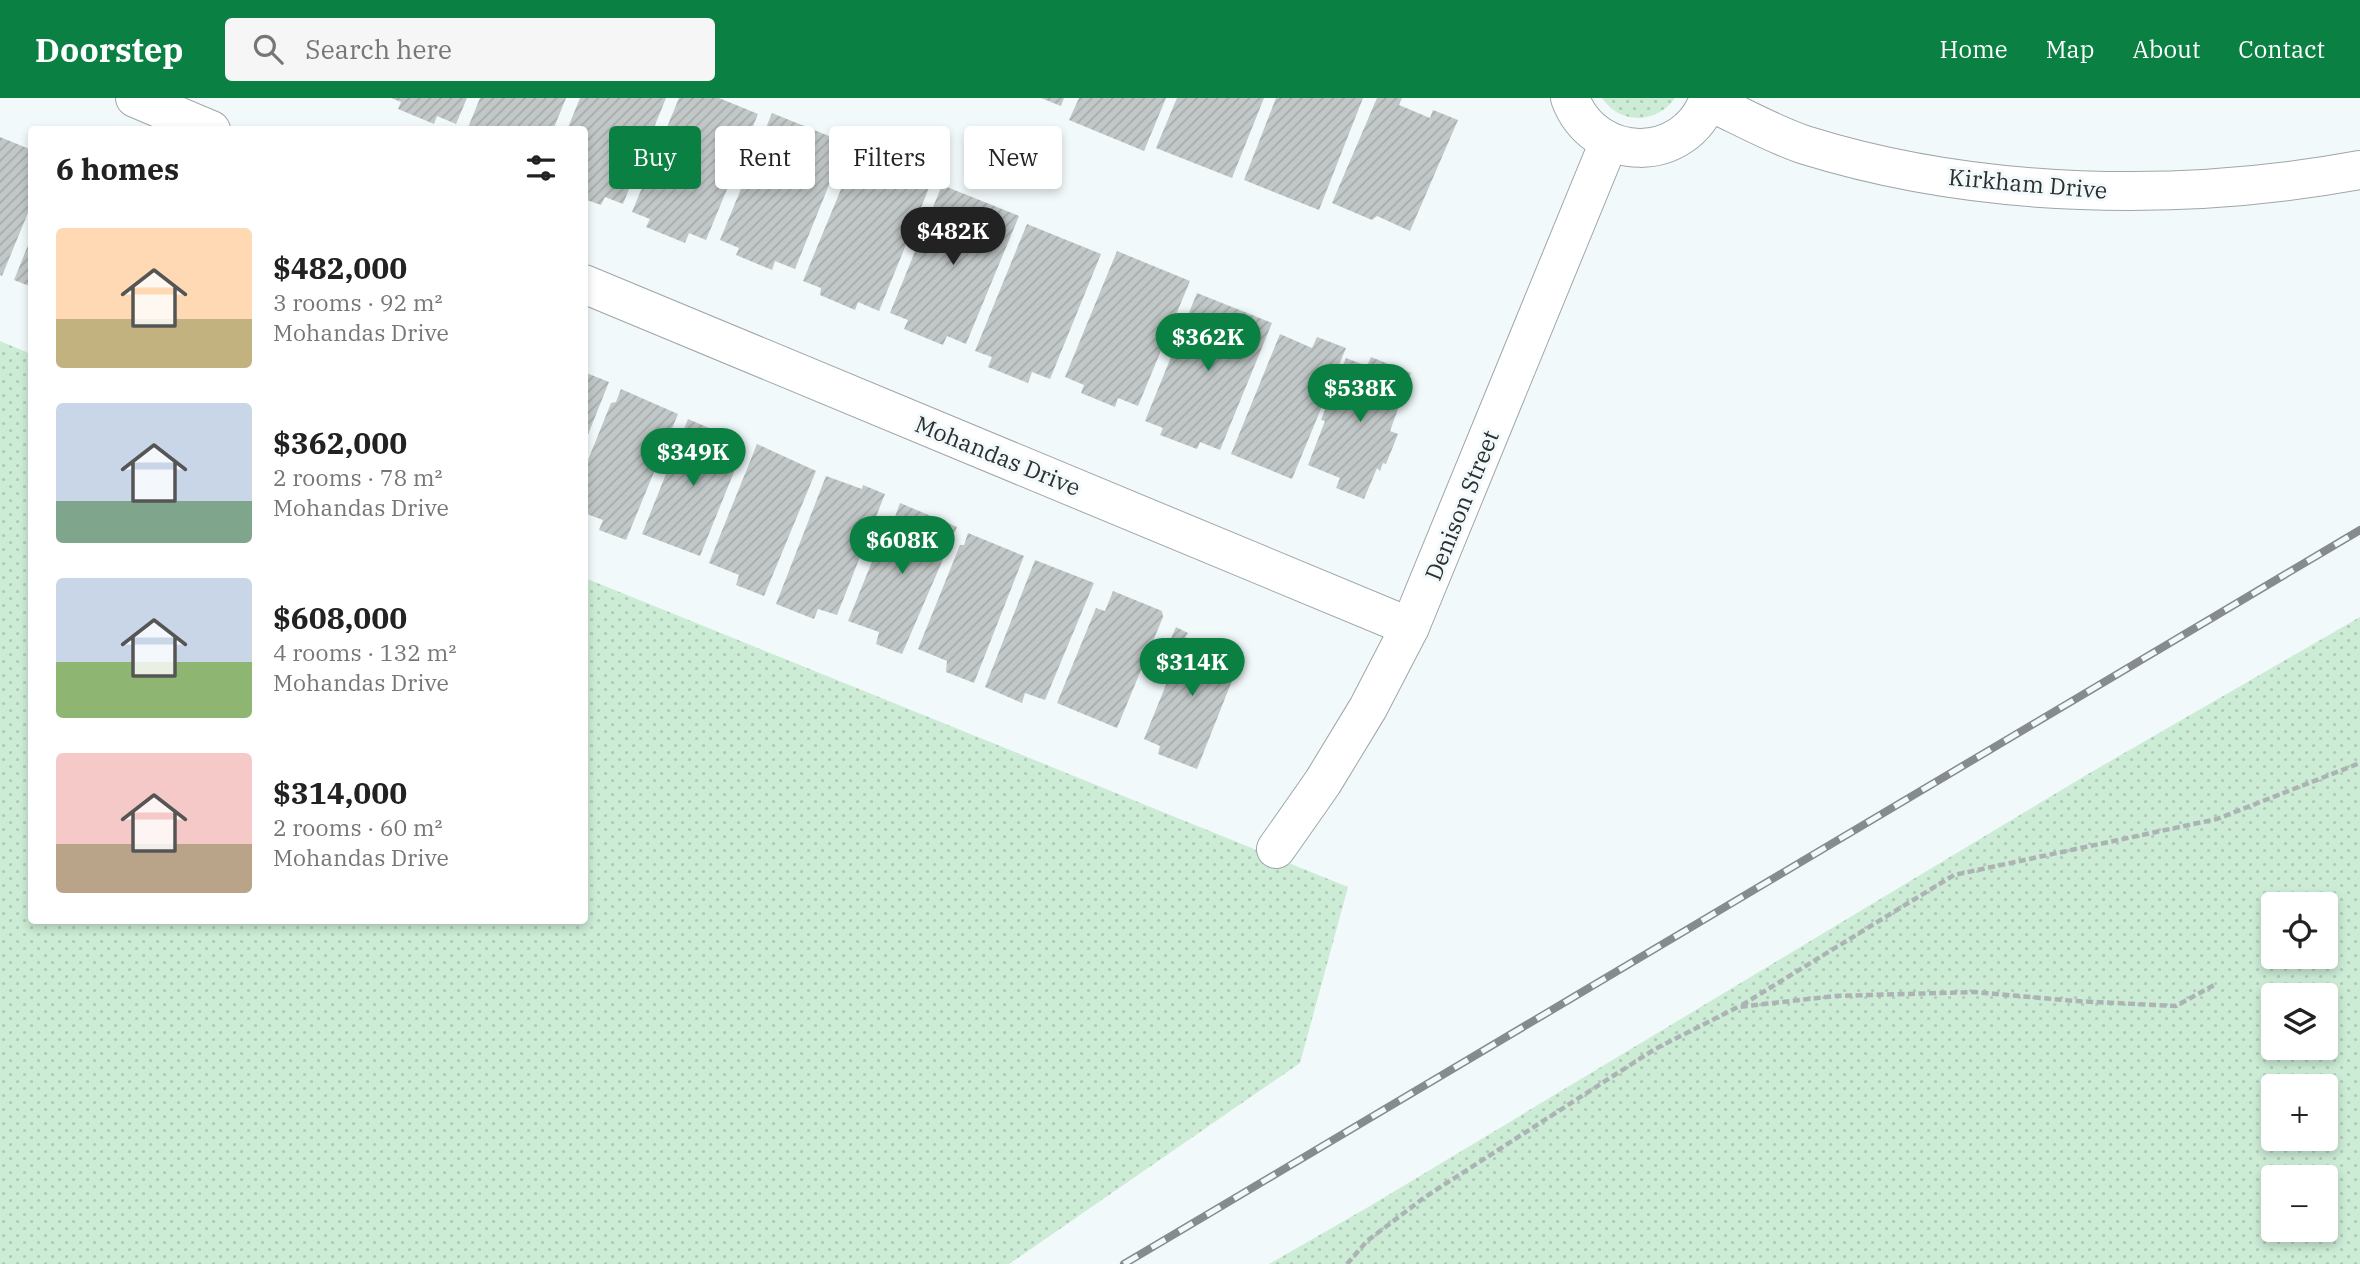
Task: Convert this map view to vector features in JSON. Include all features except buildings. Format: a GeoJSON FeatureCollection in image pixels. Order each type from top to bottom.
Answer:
{"type":"FeatureCollection","features":[{"type":"Feature","properties":{"kind":"street"},"geometry":{"type":"LineString","coordinates":[[135,98],[202,126]]}},
{"type":"Feature","properties":{"kind":"street"},"geometry":{"type":"LineString","coordinates":[[1570,98],[1575,111],[1589,129],[1609,142],[1633,148],[1656,147],[1678,137],[1697,122],[1709,100]]}},
{"type":"Feature","properties":{"kind":"street","name":"Kirkham Drive"},"geometry":{"type":"LineString","coordinates":[[1709,100],[1802,144],[1898,170],[2003,184],[2103,191],[2203,190],[2303,180],[2360,170]]}},
{"type":"Feature","properties":{"kind":"street","name":"Denison Street"},"geometry":{"type":"LineString","coordinates":[[1276,849],[1323,782],[1368,708],[1410,627],[1609,142]]}},
{"type":"Feature","properties":{"kind":"street","name":"Mohandas Drive"},"geometry":{"type":"LineString","coordinates":[[588,286],[1410,627]]}},
{"type":"Feature","properties":{"kind":"path"},"geometry":{"type":"LineString","coordinates":[[1347,1264],[1367,1241],[1425,1197],[1654,1049],[1738,1007],[1954,875],[2217,819],[2360,763]]}},
{"type":"Feature","properties":{"kind":"path"},"geometry":{"type":"LineString","coordinates":[[1738,1007],[1835,996],[1974,992],[2176,1006],[2216,984]]}},
{"type":"Feature","properties":{"kind":"green space"},"geometry":{"type":"Polygon","coordinates":[[[1602,98],[1675,98],[1659,113],[1638,118],[1618,113],[1602,98]]]}},
{"type":"Feature","properties":{"kind":"green space"},"geometry":{"type":"Polygon","coordinates":[[[0,341],[28,353],[28,924],[588,924],[588,579],[1348,887],[1300,1063],[1009,1264],[0,1264],[0,341]]]}},
{"type":"Feature","properties":{"kind":"green space"},"geometry":{"type":"Polygon","coordinates":[[[2360,617],[2360,1264],[1269,1264],[2088,774],[2360,617]]]}},
{"type":"Feature","properties":{"kind":"railway"},"geometry":{"type":"LineString","coordinates":[[1124,1264],[2360,530]]}}]}
